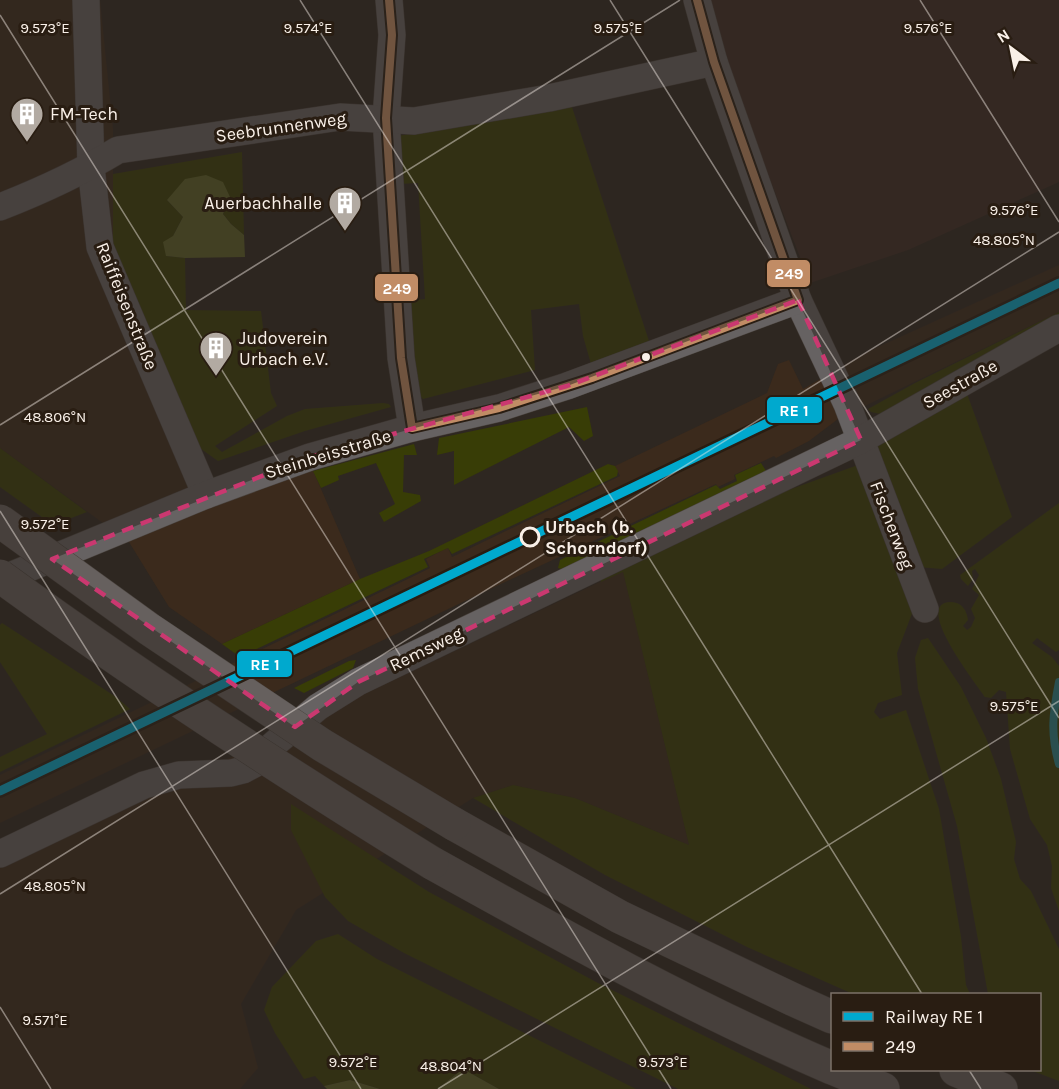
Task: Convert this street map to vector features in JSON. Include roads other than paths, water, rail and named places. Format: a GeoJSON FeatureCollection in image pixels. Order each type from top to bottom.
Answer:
{"type":"FeatureCollection","features":[{"type":"Feature","properties":{"kind":"highway"},"geometry":{"type":"LineString","coordinates":[[0,521],[149,629],[322,745],[454,824],[620,917],[831,1017]]}},
{"type":"Feature","properties":{"kind":"highway"},"geometry":{"type":"LineString","coordinates":[[0,578],[94,644],[301,782],[432,863],[589,951],[759,1037],[831,1068]]}},
{"type":"Feature","properties":{"kind":"highway"},"geometry":{"type":"LineString","coordinates":[[839,1071],[883,1089]]}},
{"type":"Feature","properties":{"kind":"highway"},"geometry":{"type":"LineString","coordinates":[[958,1071],[1001,1089]]}},
{"type":"Feature","properties":{"kind":"street","name":"Raiffeisenstraße"},"geometry":{"type":"LineString","coordinates":[[86,0],[91,167],[100,247],[206,495]]}},
{"type":"Feature","properties":{"kind":"street"},"geometry":{"type":"LineString","coordinates":[[389,0],[392,35],[386,118],[401,358],[412,428]]}},
{"type":"Feature","properties":{"kind":"street","name":"Fischerweg"},"geometry":{"type":"LineString","coordinates":[[697,0],[714,62],[798,300],[847,404],[925,609]]}},
{"type":"Feature","properties":{"kind":"street","name":"Seebrunnenweg"},"geometry":{"type":"LineString","coordinates":[[0,207],[91,167],[118,150],[340,117],[414,121],[538,100],[714,62]]}},
{"type":"Feature","properties":{"kind":"street","name":"Steinbeisstraße"},"geometry":{"type":"LineString","coordinates":[[0,578],[206,495],[310,457],[412,428],[499,408],[592,378],[798,300]]}},
{"type":"Feature","properties":{"kind":"street","name":"Seestraße"},"geometry":{"type":"LineString","coordinates":[[861,440],[1059,328]]}},
{"type":"Feature","properties":{"kind":"street","name":"Remsweg"},"geometry":{"type":"LineString","coordinates":[[0,854],[144,785],[179,775],[231,773],[243,770],[258,762],[273,745],[318,707],[358,682],[861,440]]}},
{"type":"Feature","properties":{"kind":"waterway"},"geometry":{"type":"LineString","coordinates":[[1059,682],[1053,723],[1059,764]]}},
{"type":"Feature","properties":{"kind":"place","name":"FM-Tech"},"geometry":{"type":"Point","coordinates":[27,143]}},
{"type":"Feature","properties":{"kind":"place","name":"Auerbachhalle"},"geometry":{"type":"Point","coordinates":[345,232]}},
{"type":"Feature","properties":{"kind":"place","name":"Judoverein Urbach e.V."},"geometry":{"type":"Point","coordinates":[216,377]}},
{"type":"Feature","properties":{"kind":"place","name":"Urbach (b. Schorndorf)"},"geometry":{"type":"Point","coordinates":[530,537]}}]}
